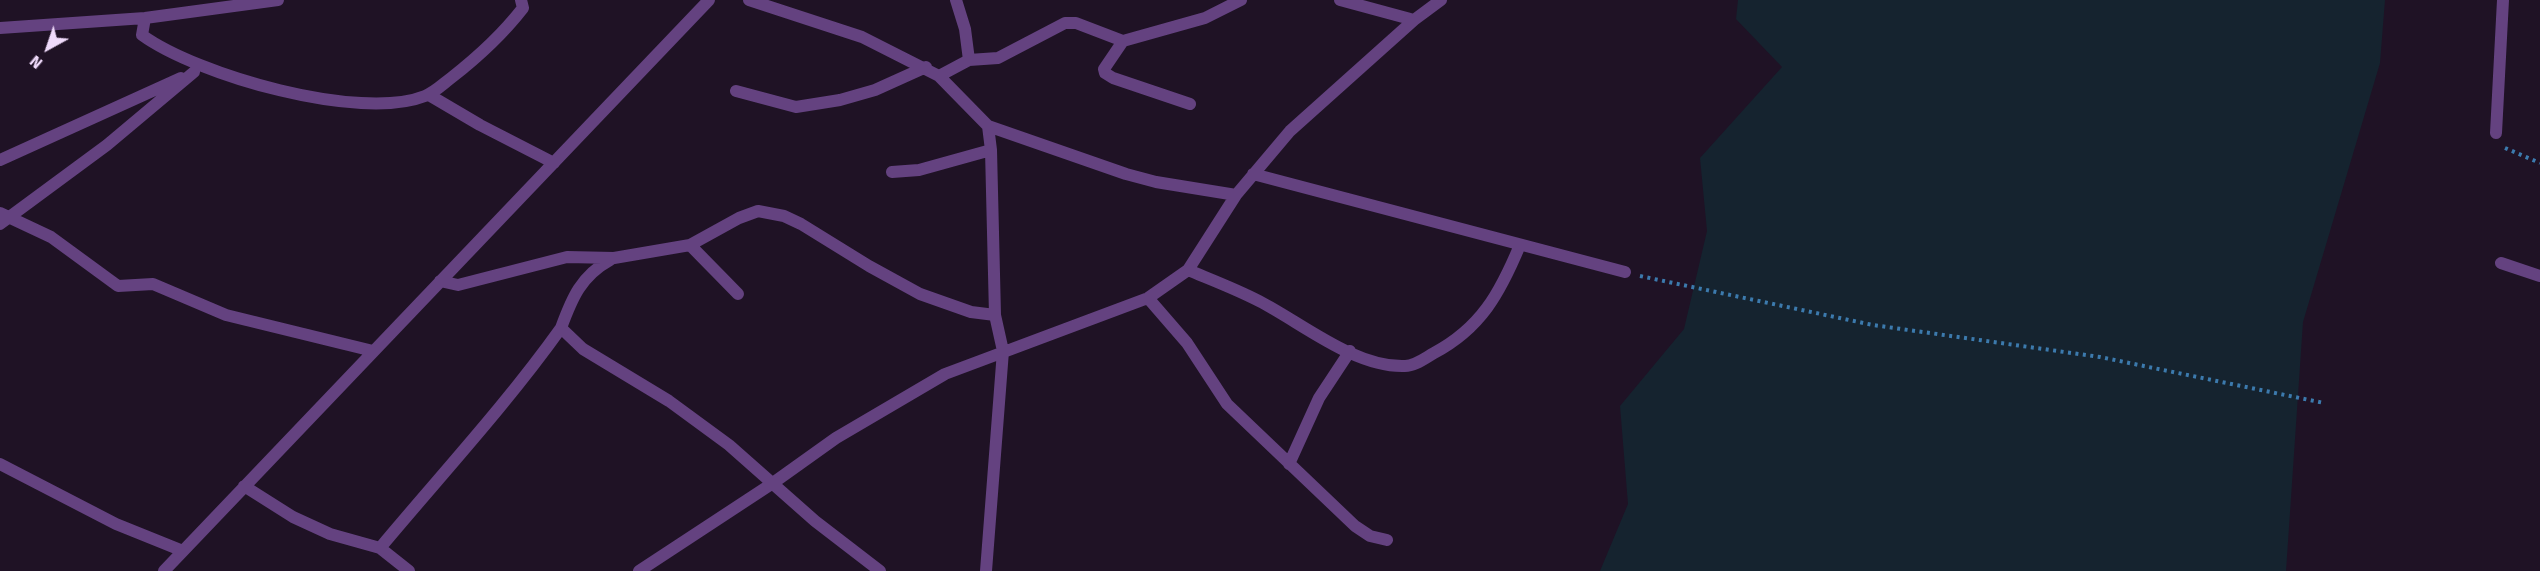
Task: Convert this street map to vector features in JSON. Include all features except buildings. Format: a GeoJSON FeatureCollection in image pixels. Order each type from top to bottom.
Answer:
{"type":"FeatureCollection","features":[{"type":"Feature","properties":{"kind":"street"},"geometry":{"type":"LineString","coordinates":[[184,11],[200,0]]}},
{"type":"Feature","properties":{"kind":"street"},"geometry":{"type":"LineString","coordinates":[[0,28],[145,18],[278,0]]}},
{"type":"Feature","properties":{"kind":"street"},"geometry":{"type":"LineString","coordinates":[[145,18],[142,35],[151,45],[199,69],[308,95],[388,104],[429,94],[479,57],[523,8],[521,0]]}},
{"type":"Feature","properties":{"kind":"street"},"geometry":{"type":"LineString","coordinates":[[164,571],[709,0]]}},
{"type":"Feature","properties":{"kind":"street"},"geometry":{"type":"LineString","coordinates":[[749,0],[862,37],[926,67],[939,76],[988,126],[1126,174],[1156,182],[1236,195]]}},
{"type":"Feature","properties":{"kind":"street"},"geometry":{"type":"LineString","coordinates":[[956,0],[969,60]]}},
{"type":"Feature","properties":{"kind":"street"},"geometry":{"type":"LineString","coordinates":[[939,76],[969,60],[998,58],[1065,23],[1076,23],[1123,41],[1205,18],[1241,0]]}},
{"type":"Feature","properties":{"kind":"street"},"geometry":{"type":"LineString","coordinates":[[1340,0],[1414,20]]}},
{"type":"Feature","properties":{"kind":"street"},"geometry":{"type":"LineString","coordinates":[[639,571],[773,483],[836,438],[945,374],[1148,298],[1188,270],[1236,195],[1290,131],[1414,20],[1441,0]]}},
{"type":"Feature","properties":{"kind":"street"},"geometry":{"type":"LineString","coordinates":[[2496,133],[2503,0]]}},
{"type":"Feature","properties":{"kind":"street"},"geometry":{"type":"LineString","coordinates":[[1123,41],[1104,69],[1105,73],[1113,78],[1190,104]]}},
{"type":"Feature","properties":{"kind":"street"},"geometry":{"type":"LineString","coordinates":[[736,91],[796,107],[849,98],[875,90],[926,67]]}},
{"type":"Feature","properties":{"kind":"street"},"geometry":{"type":"LineString","coordinates":[[0,160],[199,69]]}},
{"type":"Feature","properties":{"kind":"street"},"geometry":{"type":"LineString","coordinates":[[2,218],[107,145],[199,69]]}},
{"type":"Feature","properties":{"kind":"street"},"geometry":{"type":"LineString","coordinates":[[429,94],[480,125],[554,163]]}},
{"type":"Feature","properties":{"kind":"street"},"geometry":{"type":"LineString","coordinates":[[986,571],[1003,351],[995,315],[992,150],[988,126]]}},
{"type":"Feature","properties":{"kind":"street"},"geometry":{"type":"LineString","coordinates":[[892,172],[920,170],[992,150]]}},
{"type":"Feature","properties":{"kind":"street"},"geometry":{"type":"LineString","coordinates":[[1253,174],[1625,272]]}},
{"type":"Feature","properties":{"kind":"street"},"geometry":{"type":"LineString","coordinates":[[441,281],[458,285],[567,257],[614,258],[690,245],[739,218],[758,212],[784,216],[904,286],[961,310],[995,315]]}},
{"type":"Feature","properties":{"kind":"street"},"geometry":{"type":"LineString","coordinates":[[2,218],[51,237],[118,286],[153,284],[226,315],[374,351]]}},
{"type":"Feature","properties":{"kind":"street"},"geometry":{"type":"LineString","coordinates":[[690,245],[738,294]]}},
{"type":"Feature","properties":{"kind":"street"},"geometry":{"type":"LineString","coordinates":[[1188,270],[1260,302],[1350,351],[1386,365],[1406,367],[1463,336],[1478,323],[1502,287],[1520,245]]}},
{"type":"Feature","properties":{"kind":"street"},"geometry":{"type":"LineString","coordinates":[[380,548],[528,374],[561,328],[578,284],[595,267],[614,258]]}},
{"type":"Feature","properties":{"kind":"street"},"geometry":{"type":"LineString","coordinates":[[2501,263],[2540,276]]}},
{"type":"Feature","properties":{"kind":"street"},"geometry":{"type":"LineString","coordinates":[[1148,298],[1187,343],[1227,404],[1355,526],[1370,536],[1387,540]]}},
{"type":"Feature","properties":{"kind":"street"},"geometry":{"type":"LineString","coordinates":[[561,328],[583,349],[669,401],[729,445],[815,521],[880,571]]}},
{"type":"Feature","properties":{"kind":"street"},"geometry":{"type":"LineString","coordinates":[[1289,464],[1319,398],[1350,351]]}},
{"type":"Feature","properties":{"kind":"street"},"geometry":{"type":"LineString","coordinates":[[0,464],[116,524],[183,551]]}},
{"type":"Feature","properties":{"kind":"street"},"geometry":{"type":"LineString","coordinates":[[244,486],[293,517],[330,534],[380,548],[409,571]]}},
{"type":"Feature","properties":{"kind":"path"},"geometry":{"type":"LineString","coordinates":[[2496,133],[2496,139],[2502,146],[2540,163]]}},
{"type":"Feature","properties":{"kind":"path"},"geometry":{"type":"LineString","coordinates":[[1625,272],[1874,325],[2100,357],[2324,403]]}},
{"type":"Feature","properties":{"kind":"shaded area"},"geometry":{"type":"Polygon","coordinates":[[[1738,0],[2385,0],[2380,63],[2303,322],[2286,571],[1600,571],[1628,504],[1620,406],[1684,329],[1707,231],[1700,158],[1782,67],[1736,19],[1738,0]]]}}]}
